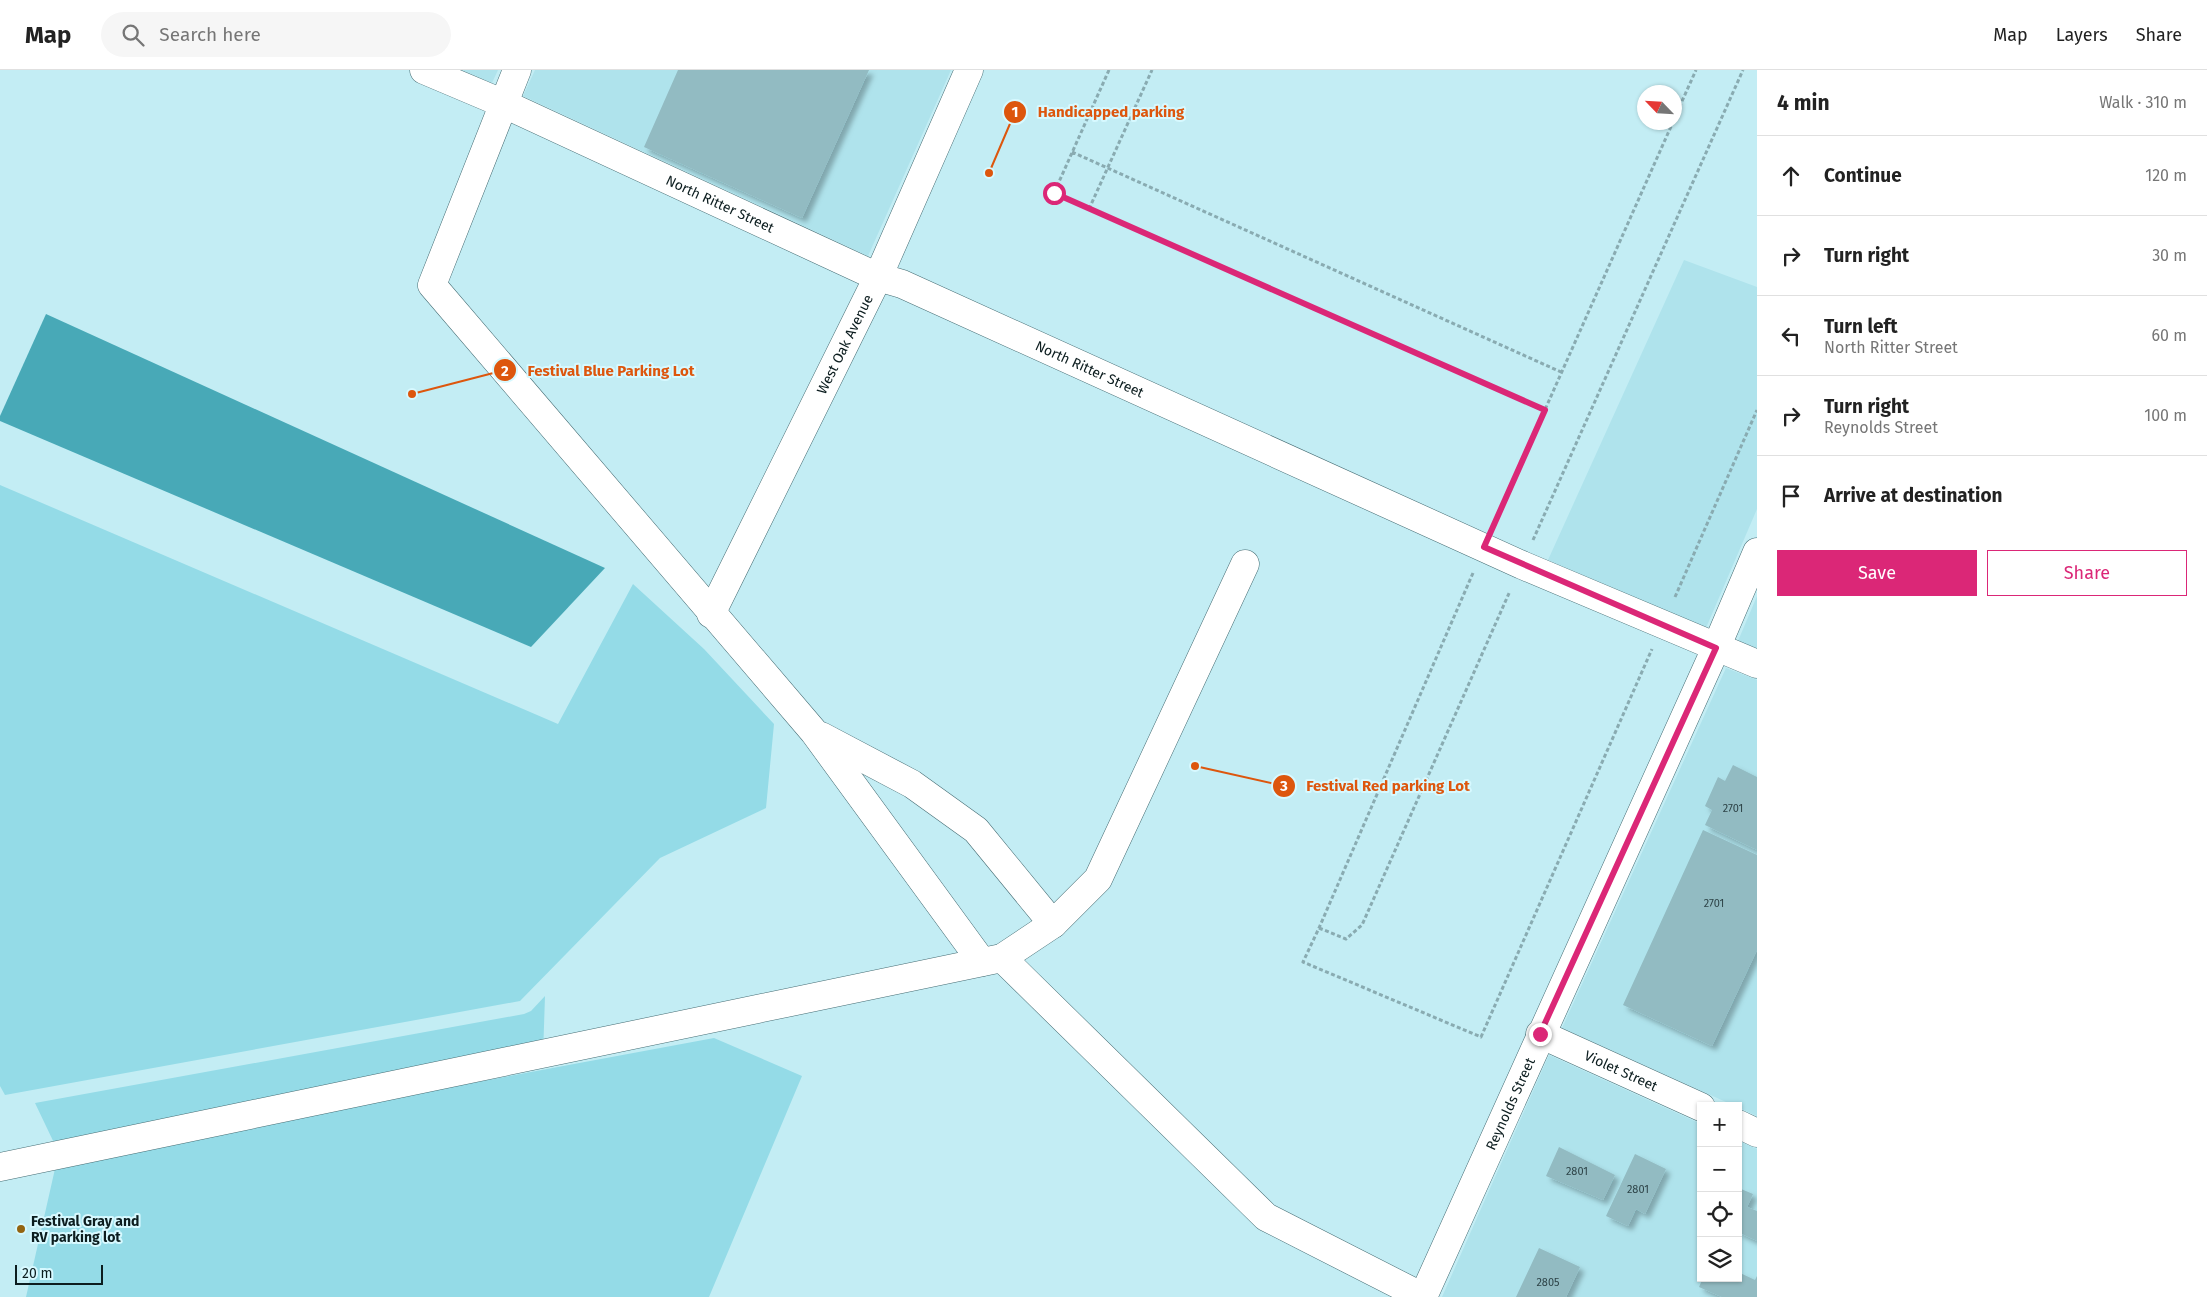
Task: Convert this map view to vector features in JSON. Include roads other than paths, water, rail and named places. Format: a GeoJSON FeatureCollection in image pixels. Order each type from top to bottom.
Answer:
{"type":"FeatureCollection","features":[{"type":"Feature","properties":{"kind":"street","name":"North Ritter Street"},"geometry":{"type":"LineString","coordinates":[[424,70],[502,103],[878,276],[902,284],[1522,565],[1757,664]]}},
{"type":"Feature","properties":{"kind":"street"},"geometry":{"type":"LineString","coordinates":[[517,70],[502,103],[432,285],[711,614],[814,732],[992,960],[1266,1217],[1423,1297]]}},
{"type":"Feature","properties":{"kind":"street","name":"West Oak Avenue"},"geometry":{"type":"LineString","coordinates":[[711,614],[878,276],[970,70]]}},
{"type":"Feature","properties":{"kind":"street","name":"Reynolds Street"},"geometry":{"type":"LineString","coordinates":[[1423,1297],[1540,1034],[1716,648],[1757,552]]}},
{"type":"Feature","properties":{"kind":"street"},"geometry":{"type":"LineString","coordinates":[[0,1167],[992,960],[1053,924],[1098,879],[1245,564]]}},
{"type":"Feature","properties":{"kind":"street"},"geometry":{"type":"LineString","coordinates":[[814,732],[912,784],[976,830],[1053,924]]}},
{"type":"Feature","properties":{"kind":"street","name":"Violet Street"},"geometry":{"type":"LineString","coordinates":[[1540,1034],[1697,1105]]}},
{"type":"Feature","properties":{"kind":"street"},"geometry":{"type":"LineString","coordinates":[[1742,1126],[1757,1132]]}},
{"type":"Feature","properties":{"kind":"place","name":"Handicapped parking"},"geometry":{"type":"Point","coordinates":[989,173]}},
{"type":"Feature","properties":{"kind":"place","name":"Festival Blue Parking Lot"},"geometry":{"type":"Point","coordinates":[412,394]}},
{"type":"Feature","properties":{"kind":"place","name":"Festival Red parking Lot"},"geometry":{"type":"Point","coordinates":[1195,766]}},
{"type":"Feature","properties":{"kind":"place","name":"Festival Gray and RV parking lot"},"geometry":{"type":"Point","coordinates":[21,1229]}}]}
